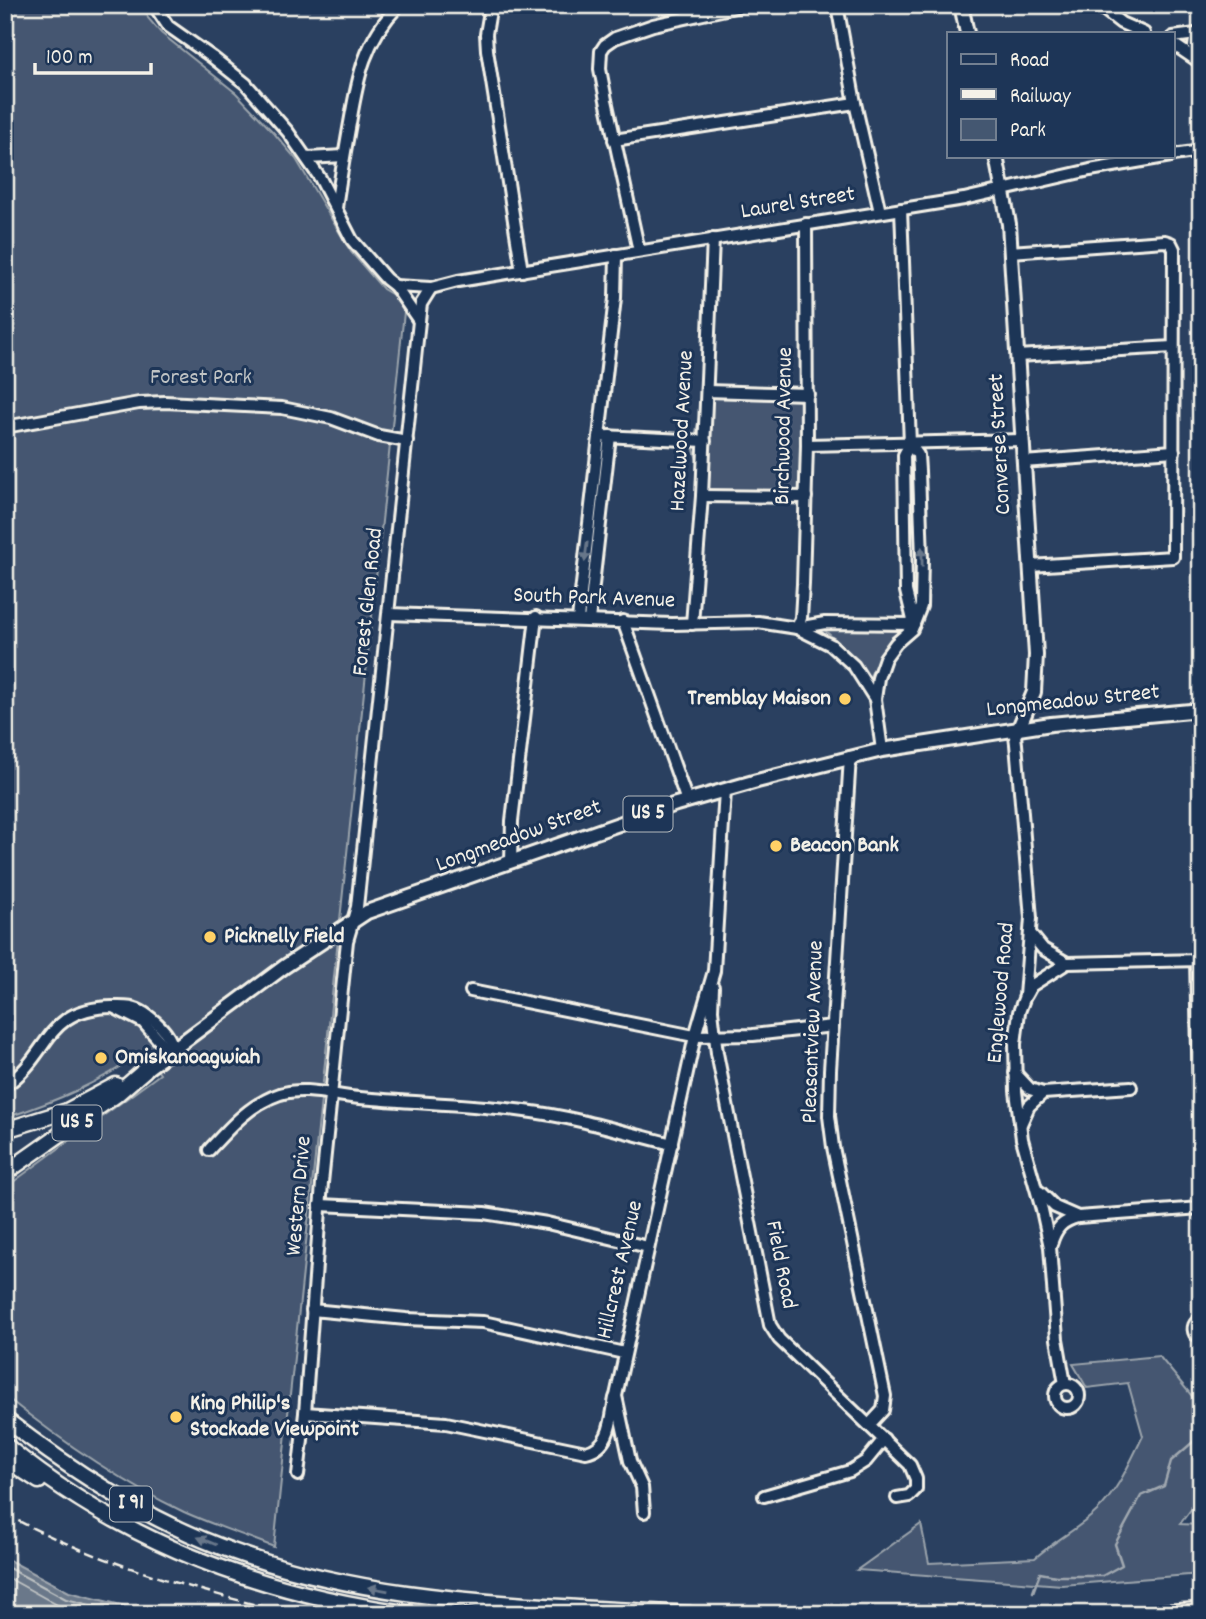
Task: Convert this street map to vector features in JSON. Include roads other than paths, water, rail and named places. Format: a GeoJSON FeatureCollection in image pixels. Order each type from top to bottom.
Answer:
{"type":"FeatureCollection","features":[{"type":"Feature","properties":{"kind":"highway","name":"US 5"},"geometry":{"type":"LineString","coordinates":[[5,1130],[76,1107],[145,1070]]}},
{"type":"Feature","properties":{"kind":"highway","name":"US 5"},"geometry":{"type":"LineString","coordinates":[[5,1173],[116,1095],[145,1070]]}},
{"type":"Feature","properties":{"kind":"highway","name":"I 91"},"geometry":{"type":"LineString","coordinates":[[5,1419],[72,1468],[149,1514],[205,1540],[271,1564],[344,1582],[425,1596],[690,1614]]}},
{"type":"Feature","properties":{"kind":"highway","name":"I 91"},"geometry":{"type":"LineString","coordinates":[[5,1445],[83,1502],[163,1546],[228,1572],[304,1594],[412,1614]]}},
{"type":"Feature","properties":{"kind":"highway"},"geometry":{"type":"LineString","coordinates":[[5,1459],[46,1485],[83,1502]]}},
{"type":"Feature","properties":{"kind":"highway"},"geometry":{"type":"LineString","coordinates":[[1138,1614],[1201,1610]]}},
{"type":"Feature","properties":{"kind":"main road"},"geometry":{"type":"LineString","coordinates":[[961,5],[967,32]]}},
{"type":"Feature","properties":{"kind":"main road","name":"Converse Street"},"geometry":{"type":"LineString","coordinates":[[996,158],[1010,251],[1035,680],[1030,704],[1019,728]]}},
{"type":"Feature","properties":{"kind":"main road","name":"Longmeadow Street"},"geometry":{"type":"LineString","coordinates":[[145,1070],[295,959],[367,912],[687,801],[883,750],[1019,728],[1201,710]]}},
{"type":"Feature","properties":{"kind":"street"},"geometry":{"type":"LineString","coordinates":[[154,5],[173,31],[246,84],[308,158],[352,240],[395,286],[418,321]]}},
{"type":"Feature","properties":{"kind":"street"},"geometry":{"type":"LineString","coordinates":[[336,208],[361,66],[377,34],[399,5]]}},
{"type":"Feature","properties":{"kind":"street"},"geometry":{"type":"LineString","coordinates":[[639,251],[614,140],[600,69],[600,55],[605,45],[615,38],[653,25],[744,5]]}},
{"type":"Feature","properties":{"kind":"street"},"geometry":{"type":"LineString","coordinates":[[837,5],[855,103],[880,212]]}},
{"type":"Feature","properties":{"kind":"street"},"geometry":{"type":"LineString","coordinates":[[1098,5],[1121,23],[1142,32]]}},
{"type":"Feature","properties":{"kind":"street"},"geometry":{"type":"LineString","coordinates":[[489,8],[487,50],[522,271]]}},
{"type":"Feature","properties":{"kind":"street"},"geometry":{"type":"LineString","coordinates":[[1174,37],[1198,34],[1194,47],[1201,62]]}},
{"type":"Feature","properties":{"kind":"street"},"geometry":{"type":"LineString","coordinates":[[1174,45],[1201,62]]}},
{"type":"Feature","properties":{"kind":"street"},"geometry":{"type":"LineString","coordinates":[[614,140],[855,103]]}},
{"type":"Feature","properties":{"kind":"street","name":"Laurel Street"},"geometry":{"type":"LineString","coordinates":[[1174,156],[1201,151]]}},
{"type":"Feature","properties":{"kind":"street"},"geometry":{"type":"LineString","coordinates":[[308,158],[344,156]]}},
{"type":"Feature","properties":{"kind":"street","name":"Laurel Street"},"geometry":{"type":"LineString","coordinates":[[395,286],[431,288],[901,209],[1160,158]]}},
{"type":"Feature","properties":{"kind":"street"},"geometry":{"type":"LineString","coordinates":[[901,209],[910,444],[904,455],[903,478],[906,591],[914,624]]}},
{"type":"Feature","properties":{"kind":"street","name":"Birchwood Avenue"},"geometry":{"type":"LineString","coordinates":[[797,628],[802,607],[806,497],[806,224]]}},
{"type":"Feature","properties":{"kind":"street","name":"Hazelwood Avenue"},"geometry":{"type":"LineString","coordinates":[[692,624],[705,441],[713,239]]}},
{"type":"Feature","properties":{"kind":"street"},"geometry":{"type":"LineString","coordinates":[[1010,251],[1166,242],[1171,243],[1174,249],[1173,557],[1030,566]]}},
{"type":"Feature","properties":{"kind":"street"},"geometry":{"type":"LineString","coordinates":[[584,619],[605,436],[616,255]]}},
{"type":"Feature","properties":{"kind":"street","name":"Forest Glen Road"},"geometry":{"type":"LineString","coordinates":[[353,922],[358,907],[418,321],[421,304],[431,288]]}},
{"type":"Feature","properties":{"kind":"street"},"geometry":{"type":"LineString","coordinates":[[1017,356],[1173,346]]}},
{"type":"Feature","properties":{"kind":"street"},"geometry":{"type":"LineString","coordinates":[[707,391],[808,394]]}},
{"type":"Feature","properties":{"kind":"street"},"geometry":{"type":"LineString","coordinates":[[5,427],[139,403],[165,401],[303,411],[391,438],[407,440]]}},
{"type":"Feature","properties":{"kind":"street"},"geometry":{"type":"LineString","coordinates":[[605,436],[705,441]]}},
{"type":"Feature","properties":{"kind":"street"},"geometry":{"type":"LineString","coordinates":[[807,445],[1022,440]]}},
{"type":"Feature","properties":{"kind":"street"},"geometry":{"type":"LineString","coordinates":[[875,699],[885,658],[896,643],[912,629],[922,603],[918,455],[910,444]]}},
{"type":"Feature","properties":{"kind":"street"},"geometry":{"type":"LineString","coordinates":[[1023,461],[1174,451]]}},
{"type":"Feature","properties":{"kind":"street"},"geometry":{"type":"LineString","coordinates":[[702,496],[806,497]]}},
{"type":"Feature","properties":{"kind":"street","name":"South Park Avenue"},"geometry":{"type":"LineString","coordinates":[[389,614],[692,624],[758,622],[797,628],[823,640],[854,666],[875,699],[883,750]]}},
{"type":"Feature","properties":{"kind":"street"},"geometry":{"type":"LineString","coordinates":[[511,862],[512,821],[536,617]]}},
{"type":"Feature","properties":{"kind":"street"},"geometry":{"type":"LineString","coordinates":[[623,621],[687,801]]}},
{"type":"Feature","properties":{"kind":"street","name":"South Park Avenue"},"geometry":{"type":"LineString","coordinates":[[797,628],[825,623],[914,624]]}},
{"type":"Feature","properties":{"kind":"street","name":"Englewood Road"},"geometry":{"type":"LineString","coordinates":[[1019,728],[1015,736],[1030,933],[1025,996],[1017,1023],[1015,1072],[1020,1126],[1050,1247],[1057,1339],[1065,1384]]}},
{"type":"Feature","properties":{"kind":"street","name":"Pleasantview Avenue"},"geometry":{"type":"LineString","coordinates":[[850,757],[830,1070],[830,1128],[885,1396],[883,1410],[870,1424]]}},
{"type":"Feature","properties":{"kind":"street","name":"Field Road"},"geometry":{"type":"LineString","coordinates":[[725,790],[712,1010],[770,1325],[782,1342],[910,1465],[917,1487],[913,1493],[897,1498]]}},
{"type":"Feature","properties":{"kind":"street","name":"Western Drive"},"geometry":{"type":"LineString","coordinates":[[298,1475],[305,1413],[326,1094],[347,941],[353,922]]}},
{"type":"Feature","properties":{"kind":"street"},"geometry":{"type":"LineString","coordinates":[[1030,933],[1043,949],[1067,963]]}},
{"type":"Feature","properties":{"kind":"street"},"geometry":{"type":"LineString","coordinates":[[1025,996],[1031,986],[1067,963],[1199,960],[1201,1188]]}},
{"type":"Feature","properties":{"kind":"street","name":"Field Road"},"geometry":{"type":"LineString","coordinates":[[695,1036],[714,971]]}},
{"type":"Feature","properties":{"kind":"street"},"geometry":{"type":"LineString","coordinates":[[471,991],[695,1036],[754,1035],[833,1026]]}},
{"type":"Feature","properties":{"kind":"street"},"geometry":{"type":"LineString","coordinates":[[5,1086],[23,1070],[53,1030],[65,1020],[89,1008],[123,1006],[145,1014],[167,1035],[173,1049]]}},
{"type":"Feature","properties":{"kind":"street","name":"Hillcrest Avenue"},"geometry":{"type":"LineString","coordinates":[[645,1512],[642,1487],[630,1461],[615,1396],[695,1036]]}},
{"type":"Feature","properties":{"kind":"street"},"geometry":{"type":"LineString","coordinates":[[1015,1072],[1026,1087],[1043,1093],[1131,1087]]}},
{"type":"Feature","properties":{"kind":"street"},"geometry":{"type":"LineString","coordinates":[[209,1150],[239,1118],[265,1100],[292,1091],[525,1111],[672,1144]]}},
{"type":"Feature","properties":{"kind":"street"},"geometry":{"type":"LineString","coordinates":[[1020,1126],[1029,1107],[1043,1093]]}},
{"type":"Feature","properties":{"kind":"street"},"geometry":{"type":"LineString","coordinates":[[1035,1185],[1055,1207],[1078,1217]]}},
{"type":"Feature","properties":{"kind":"street"},"geometry":{"type":"LineString","coordinates":[[320,1205],[484,1213],[547,1223],[648,1247]]}},
{"type":"Feature","properties":{"kind":"street"},"geometry":{"type":"LineString","coordinates":[[1050,1247],[1060,1225],[1078,1217],[1201,1208]]}},
{"type":"Feature","properties":{"kind":"street"},"geometry":{"type":"LineString","coordinates":[[312,1310],[406,1319],[483,1322],[624,1353]]}},
{"type":"Feature","properties":{"kind":"street"},"geometry":{"type":"LineString","coordinates":[[1201,1319],[1196,1321],[1193,1327],[1195,1334],[1201,1337]]}},
{"type":"Feature","properties":{"kind":"street"},"geometry":{"type":"LineString","coordinates":[[305,1413],[446,1423],[583,1452],[595,1450],[604,1442],[615,1396]]}},
{"type":"Feature","properties":{"kind":"street"},"geometry":{"type":"LineString","coordinates":[[764,1496],[850,1471],[866,1461],[884,1439]]}},
{"type":"Feature","properties":{"kind":"water"},"geometry":{"type":"Polygon","coordinates":[[[5,1558],[69,1592],[157,1614],[5,1614],[5,1558]]]}},
{"type":"Feature","properties":{"kind":"waterway"},"geometry":{"type":"LineString","coordinates":[[1033,1592],[1040,1573],[1056,1576],[1102,1576],[1122,1565],[1115,1544],[1141,1496],[1164,1486],[1171,1461],[1201,1435]]}},
{"type":"Feature","properties":{"kind":"railway"},"geometry":{"type":"LineString","coordinates":[[5,1514],[74,1546],[146,1573],[293,1614]]}},
{"type":"Feature","properties":{"kind":"place","name":"Tremblay Maison"},"geometry":{"type":"Point","coordinates":[845,699]}},
{"type":"Feature","properties":{"kind":"place","name":"Beacon Bank"},"geometry":{"type":"Point","coordinates":[776,846]}},
{"type":"Feature","properties":{"kind":"place","name":"Picknelly Field"},"geometry":{"type":"Point","coordinates":[210,937]}},
{"type":"Feature","properties":{"kind":"place","name":"Omiskanoagwiah"},"geometry":{"type":"Point","coordinates":[101,1058]}},
{"type":"Feature","properties":{"kind":"place","name":"King Philip's Stockade Viewpoint"},"geometry":{"type":"Point","coordinates":[176,1417]}},
{"type":"Feature","properties":{"kind":"park label","name":"Forest Park"},"geometry":{"type":"Point","coordinates":[201,378]}}]}
